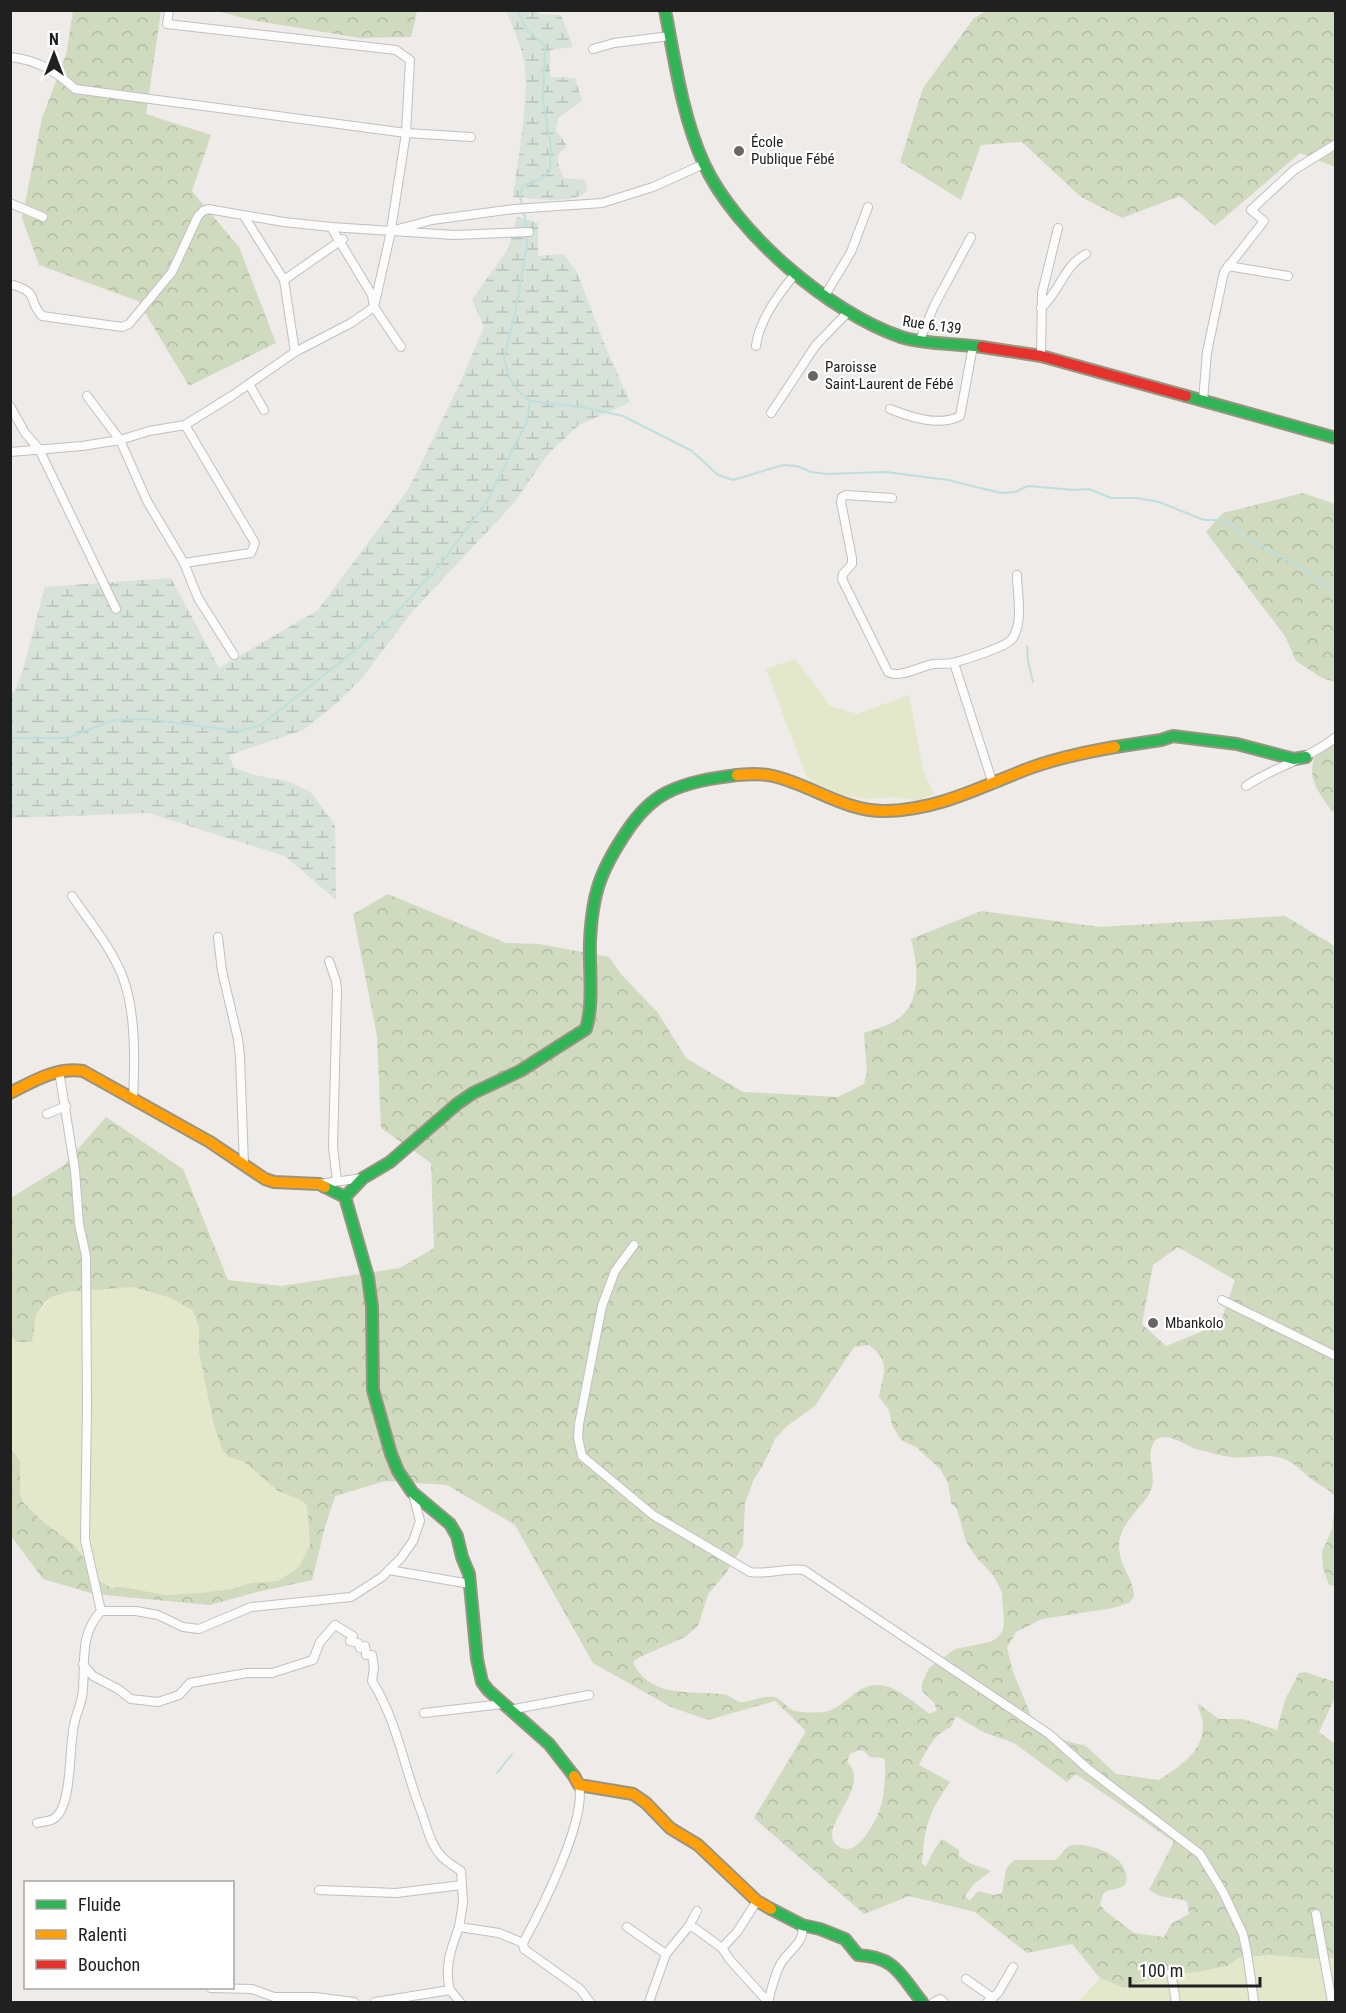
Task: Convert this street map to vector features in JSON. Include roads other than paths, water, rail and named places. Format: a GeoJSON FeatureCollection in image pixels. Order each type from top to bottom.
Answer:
{"type":"FeatureCollection","features":[{"type":"Feature","properties":{"kind":"street"},"geometry":{"type":"LineString","coordinates":[[10,452],[120,440],[149,431],[185,425],[295,352],[351,323],[374,307],[390,231],[406,133],[410,60],[396,50],[167,24],[168,10]]}},
{"type":"Feature","properties":{"kind":"street","name":"Rue 6.139"},"geometry":{"type":"LineString","coordinates":[[665,10],[681,86],[704,164],[718,191],[750,229],[796,273],[847,313],[904,338],[1007,349],[1041,356],[1335,438]]}},
{"type":"Feature","properties":{"kind":"street"},"geometry":{"type":"LineString","coordinates":[[593,49],[614,43],[670,36]]}},
{"type":"Feature","properties":{"kind":"street"},"geometry":{"type":"LineString","coordinates":[[10,57],[27,59],[59,73],[75,89],[406,133],[471,137]]}},
{"type":"Feature","properties":{"kind":"street"},"geometry":{"type":"LineString","coordinates":[[1203,401],[1207,352],[1221,280],[1228,266],[1264,221],[1251,210],[1294,170],[1335,144]]}},
{"type":"Feature","properties":{"kind":"street"},"geometry":{"type":"LineString","coordinates":[[390,231],[432,220],[514,209],[602,203],[653,187],[704,164]]}},
{"type":"Feature","properties":{"kind":"street"},"geometry":{"type":"LineString","coordinates":[[10,203],[43,217]]}},
{"type":"Feature","properties":{"kind":"street"},"geometry":{"type":"LineString","coordinates":[[824,297],[851,252],[868,207]]}},
{"type":"Feature","properties":{"kind":"street"},"geometry":{"type":"LineString","coordinates":[[10,284],[30,293],[42,316],[122,327],[129,324],[169,277],[198,216],[203,211],[213,209],[244,216],[331,227],[454,235],[529,232]]}},
{"type":"Feature","properties":{"kind":"street"},"geometry":{"type":"LineString","coordinates":[[244,216],[284,280],[295,352]]}},
{"type":"Feature","properties":{"kind":"street"},"geometry":{"type":"LineString","coordinates":[[331,227],[367,284],[374,307],[401,347]]}},
{"type":"Feature","properties":{"kind":"street"},"geometry":{"type":"LineString","coordinates":[[1041,356],[1041,308],[1058,228]]}},
{"type":"Feature","properties":{"kind":"street"},"geometry":{"type":"LineString","coordinates":[[920,340],[942,289],[971,237]]}},
{"type":"Feature","properties":{"kind":"street"},"geometry":{"type":"LineString","coordinates":[[284,280],[341,240]]}},
{"type":"Feature","properties":{"kind":"street"},"geometry":{"type":"LineString","coordinates":[[1041,308],[1052,296],[1072,262],[1086,254]]}},
{"type":"Feature","properties":{"kind":"street"},"geometry":{"type":"LineString","coordinates":[[1228,266],[1288,276]]}},
{"type":"Feature","properties":{"kind":"street"},"geometry":{"type":"LineString","coordinates":[[756,346],[758,333],[765,320],[779,295],[796,273]]}},
{"type":"Feature","properties":{"kind":"street"},"geometry":{"type":"LineString","coordinates":[[771,413],[816,345],[847,313]]}},
{"type":"Feature","properties":{"kind":"street"},"geometry":{"type":"LineString","coordinates":[[890,409],[920,419],[949,420],[960,417],[973,346]]}},
{"type":"Feature","properties":{"kind":"street"},"geometry":{"type":"LineString","coordinates":[[249,384],[264,410]]}},
{"type":"Feature","properties":{"kind":"street"},"geometry":{"type":"LineString","coordinates":[[87,396],[120,440],[147,501],[184,563],[198,598],[234,655]]}},
{"type":"Feature","properties":{"kind":"street"},"geometry":{"type":"LineString","coordinates":[[10,406],[26,433],[39,449],[116,609]]}},
{"type":"Feature","properties":{"kind":"street"},"geometry":{"type":"LineString","coordinates":[[184,563],[251,553],[255,543],[185,425]]}},
{"type":"Feature","properties":{"kind":"street"},"geometry":{"type":"LineString","coordinates":[[892,498],[846,495],[842,497],[841,502],[852,564],[843,574],[842,579],[888,672],[897,675],[921,666],[954,663],[1009,643],[1013,638],[1018,620],[1017,574]]}},
{"type":"Feature","properties":{"kind":"street"},"geometry":{"type":"LineString","coordinates":[[954,663],[993,784]]}},
{"type":"Feature","properties":{"kind":"street"},"geometry":{"type":"LineString","coordinates":[[345,1197],[363,1178],[390,1162],[457,1104],[473,1093],[520,1071],[586,1029],[590,1016],[592,920],[603,869],[644,809],[666,792],[709,779],[758,774],[786,780],[863,809],[880,811],[935,805],[1046,762],[1173,736],[1237,744],[1294,759],[1306,757]]}},
{"type":"Feature","properties":{"kind":"street"},"geometry":{"type":"LineString","coordinates":[[1246,786],[1263,774],[1320,750],[1335,737]]}},
{"type":"Feature","properties":{"kind":"street"},"geometry":{"type":"LineString","coordinates":[[72,896],[109,950],[126,985],[136,1058],[133,1099]]}},
{"type":"Feature","properties":{"kind":"street"},"geometry":{"type":"LineString","coordinates":[[218,937],[222,972],[240,1057],[244,1165]]}},
{"type":"Feature","properties":{"kind":"street"},"geometry":{"type":"LineString","coordinates":[[329,961],[337,990],[333,1148],[337,1181]]}},
{"type":"Feature","properties":{"kind":"street"},"geometry":{"type":"LineString","coordinates":[[10,1093],[59,1071],[74,1069],[83,1071],[210,1142],[265,1179],[274,1182],[319,1184],[363,1178]]}},
{"type":"Feature","properties":{"kind":"street"},"geometry":{"type":"LineString","coordinates":[[59,1071],[75,1170],[79,1224],[86,1256],[85,1540],[101,1611]]}},
{"type":"Feature","properties":{"kind":"street"},"geometry":{"type":"LineString","coordinates":[[47,1114],[66,1106]]}},
{"type":"Feature","properties":{"kind":"street"},"geometry":{"type":"LineString","coordinates":[[37,1822],[52,1820],[59,1815],[64,1801],[74,1724],[83,1692],[84,1644],[92,1620],[101,1611],[136,1611],[158,1615],[183,1628],[199,1629],[251,1607],[351,1597],[360,1593],[389,1570],[407,1550],[419,1527],[420,1516],[412,1492],[391,1454],[373,1390],[371,1294],[345,1197],[319,1184]]}},
{"type":"Feature","properties":{"kind":"street"},"geometry":{"type":"LineString","coordinates":[[634,1245],[615,1271],[603,1306],[579,1424],[578,1438],[582,1456],[653,1515],[750,1572],[769,1573],[793,1568],[804,1570],[1049,1734],[1087,1768],[1200,1854],[1223,1892],[1243,1934],[1254,2002]]}},
{"type":"Feature","properties":{"kind":"street"},"geometry":{"type":"LineString","coordinates":[[1222,1300],[1335,1356]]}},
{"type":"Feature","properties":{"kind":"street"},"geometry":{"type":"LineString","coordinates":[[412,1492],[450,1524],[458,1536],[462,1557],[469,1574],[472,1617],[482,1682],[506,1707],[551,1744],[579,1785],[580,1805],[573,1829],[543,1907],[523,1942],[525,1949],[580,1989],[590,2002]]}},
{"type":"Feature","properties":{"kind":"street"},"geometry":{"type":"LineString","coordinates":[[389,1570],[470,1584]]}},
{"type":"Feature","properties":{"kind":"street"},"geometry":{"type":"LineString","coordinates":[[83,1664],[93,1676],[118,1689],[131,1699],[158,1702],[179,1695],[190,1683],[247,1673],[272,1673],[313,1660],[320,1642],[335,1625],[353,1636],[350,1641],[358,1643],[360,1648],[365,1646],[366,1655],[372,1655],[374,1668],[372,1681],[383,1698],[387,1714],[395,1728],[413,1793],[428,1833],[443,1858],[461,1871],[463,1903],[459,1927],[447,1966],[450,1990],[460,2002]]}},
{"type":"Feature","properties":{"kind":"street"},"geometry":{"type":"LineString","coordinates":[[424,1713],[506,1707],[588,1695]]}},
{"type":"Feature","properties":{"kind":"street"},"geometry":{"type":"LineString","coordinates":[[579,1785],[633,1794],[646,1803],[670,1828],[698,1845],[757,1901],[802,1925],[845,1939],[858,1955],[876,1956],[892,1964],[922,2002]]}},
{"type":"Feature","properties":{"kind":"street"},"geometry":{"type":"LineString","coordinates":[[319,1890],[396,1893],[462,1885]]}},
{"type":"Feature","properties":{"kind":"street"},"geometry":{"type":"LineString","coordinates":[[722,1948],[737,1932],[757,1901]]}},
{"type":"Feature","properties":{"kind":"street"},"geometry":{"type":"LineString","coordinates":[[649,2002],[666,1954],[689,1926],[697,1911]]}},
{"type":"Feature","properties":{"kind":"street"},"geometry":{"type":"LineString","coordinates":[[1316,1914],[1332,2002]]}},
{"type":"Feature","properties":{"kind":"street"},"geometry":{"type":"LineString","coordinates":[[768,2002],[776,1973],[786,1955],[801,1940],[802,1925]]}},
{"type":"Feature","properties":{"kind":"street"},"geometry":{"type":"LineString","coordinates":[[689,1926],[722,1948],[768,2002]]}},
{"type":"Feature","properties":{"kind":"street"},"geometry":{"type":"LineString","coordinates":[[459,1927],[499,1933],[523,1942]]}},
{"type":"Feature","properties":{"kind":"street"},"geometry":{"type":"LineString","coordinates":[[627,1927],[666,1954]]}},
{"type":"Feature","properties":{"kind":"street"},"geometry":{"type":"LineString","coordinates":[[966,1979],[990,2000],[1013,1967]]}},
{"type":"Feature","properties":{"kind":"street"},"geometry":{"type":"LineString","coordinates":[[1171,1973],[1176,2002]]}},
{"type":"Feature","properties":{"kind":"street"},"geometry":{"type":"LineString","coordinates":[[234,1989],[252,1989],[274,1996],[315,1997],[354,2002]]}},
{"type":"Feature","properties":{"kind":"street"},"geometry":{"type":"LineString","coordinates":[[375,2002],[450,1990]]}},
{"type":"Feature","properties":{"kind":"street"},"geometry":{"type":"LineString","coordinates":[[934,2002],[940,1999],[944,2002]]}},
{"type":"Feature","properties":{"kind":"waterway"},"geometry":{"type":"LineString","coordinates":[[517,10],[527,30],[545,46],[543,100],[551,147],[550,171],[541,179],[523,185],[520,196],[526,222],[527,246],[504,358],[509,377],[518,391],[530,401],[582,407],[623,416],[692,451],[718,475],[733,480],[783,465],[797,466],[811,472],[827,474],[886,472],[948,480],[1001,493],[1015,492],[1028,486],[1089,489],[1111,498],[1136,498],[1159,502],[1204,520],[1224,520],[1246,537],[1308,572],[1336,593]]}},
{"type":"Feature","properties":{"kind":"waterway"},"geometry":{"type":"LineString","coordinates":[[10,738],[67,738],[114,720],[148,719],[239,731],[261,725],[393,617],[442,562],[486,503],[527,421],[530,401]]}},
{"type":"Feature","properties":{"kind":"waterway"},"geometry":{"type":"LineString","coordinates":[[1027,646],[1033,682]]}},
{"type":"Feature","properties":{"kind":"waterway"},"geometry":{"type":"LineString","coordinates":[[497,1773],[512,1754]]}},
{"type":"Feature","properties":{"kind":"place","name":"École Publique Fébé"},"geometry":{"type":"Point","coordinates":[739,151]}},
{"type":"Feature","properties":{"kind":"place","name":"Paroisse Saint-Laurent de Fébé"},"geometry":{"type":"Point","coordinates":[813,376]}},
{"type":"Feature","properties":{"kind":"place","name":"Mbankolo"},"geometry":{"type":"Point","coordinates":[1153,1323]}}]}
